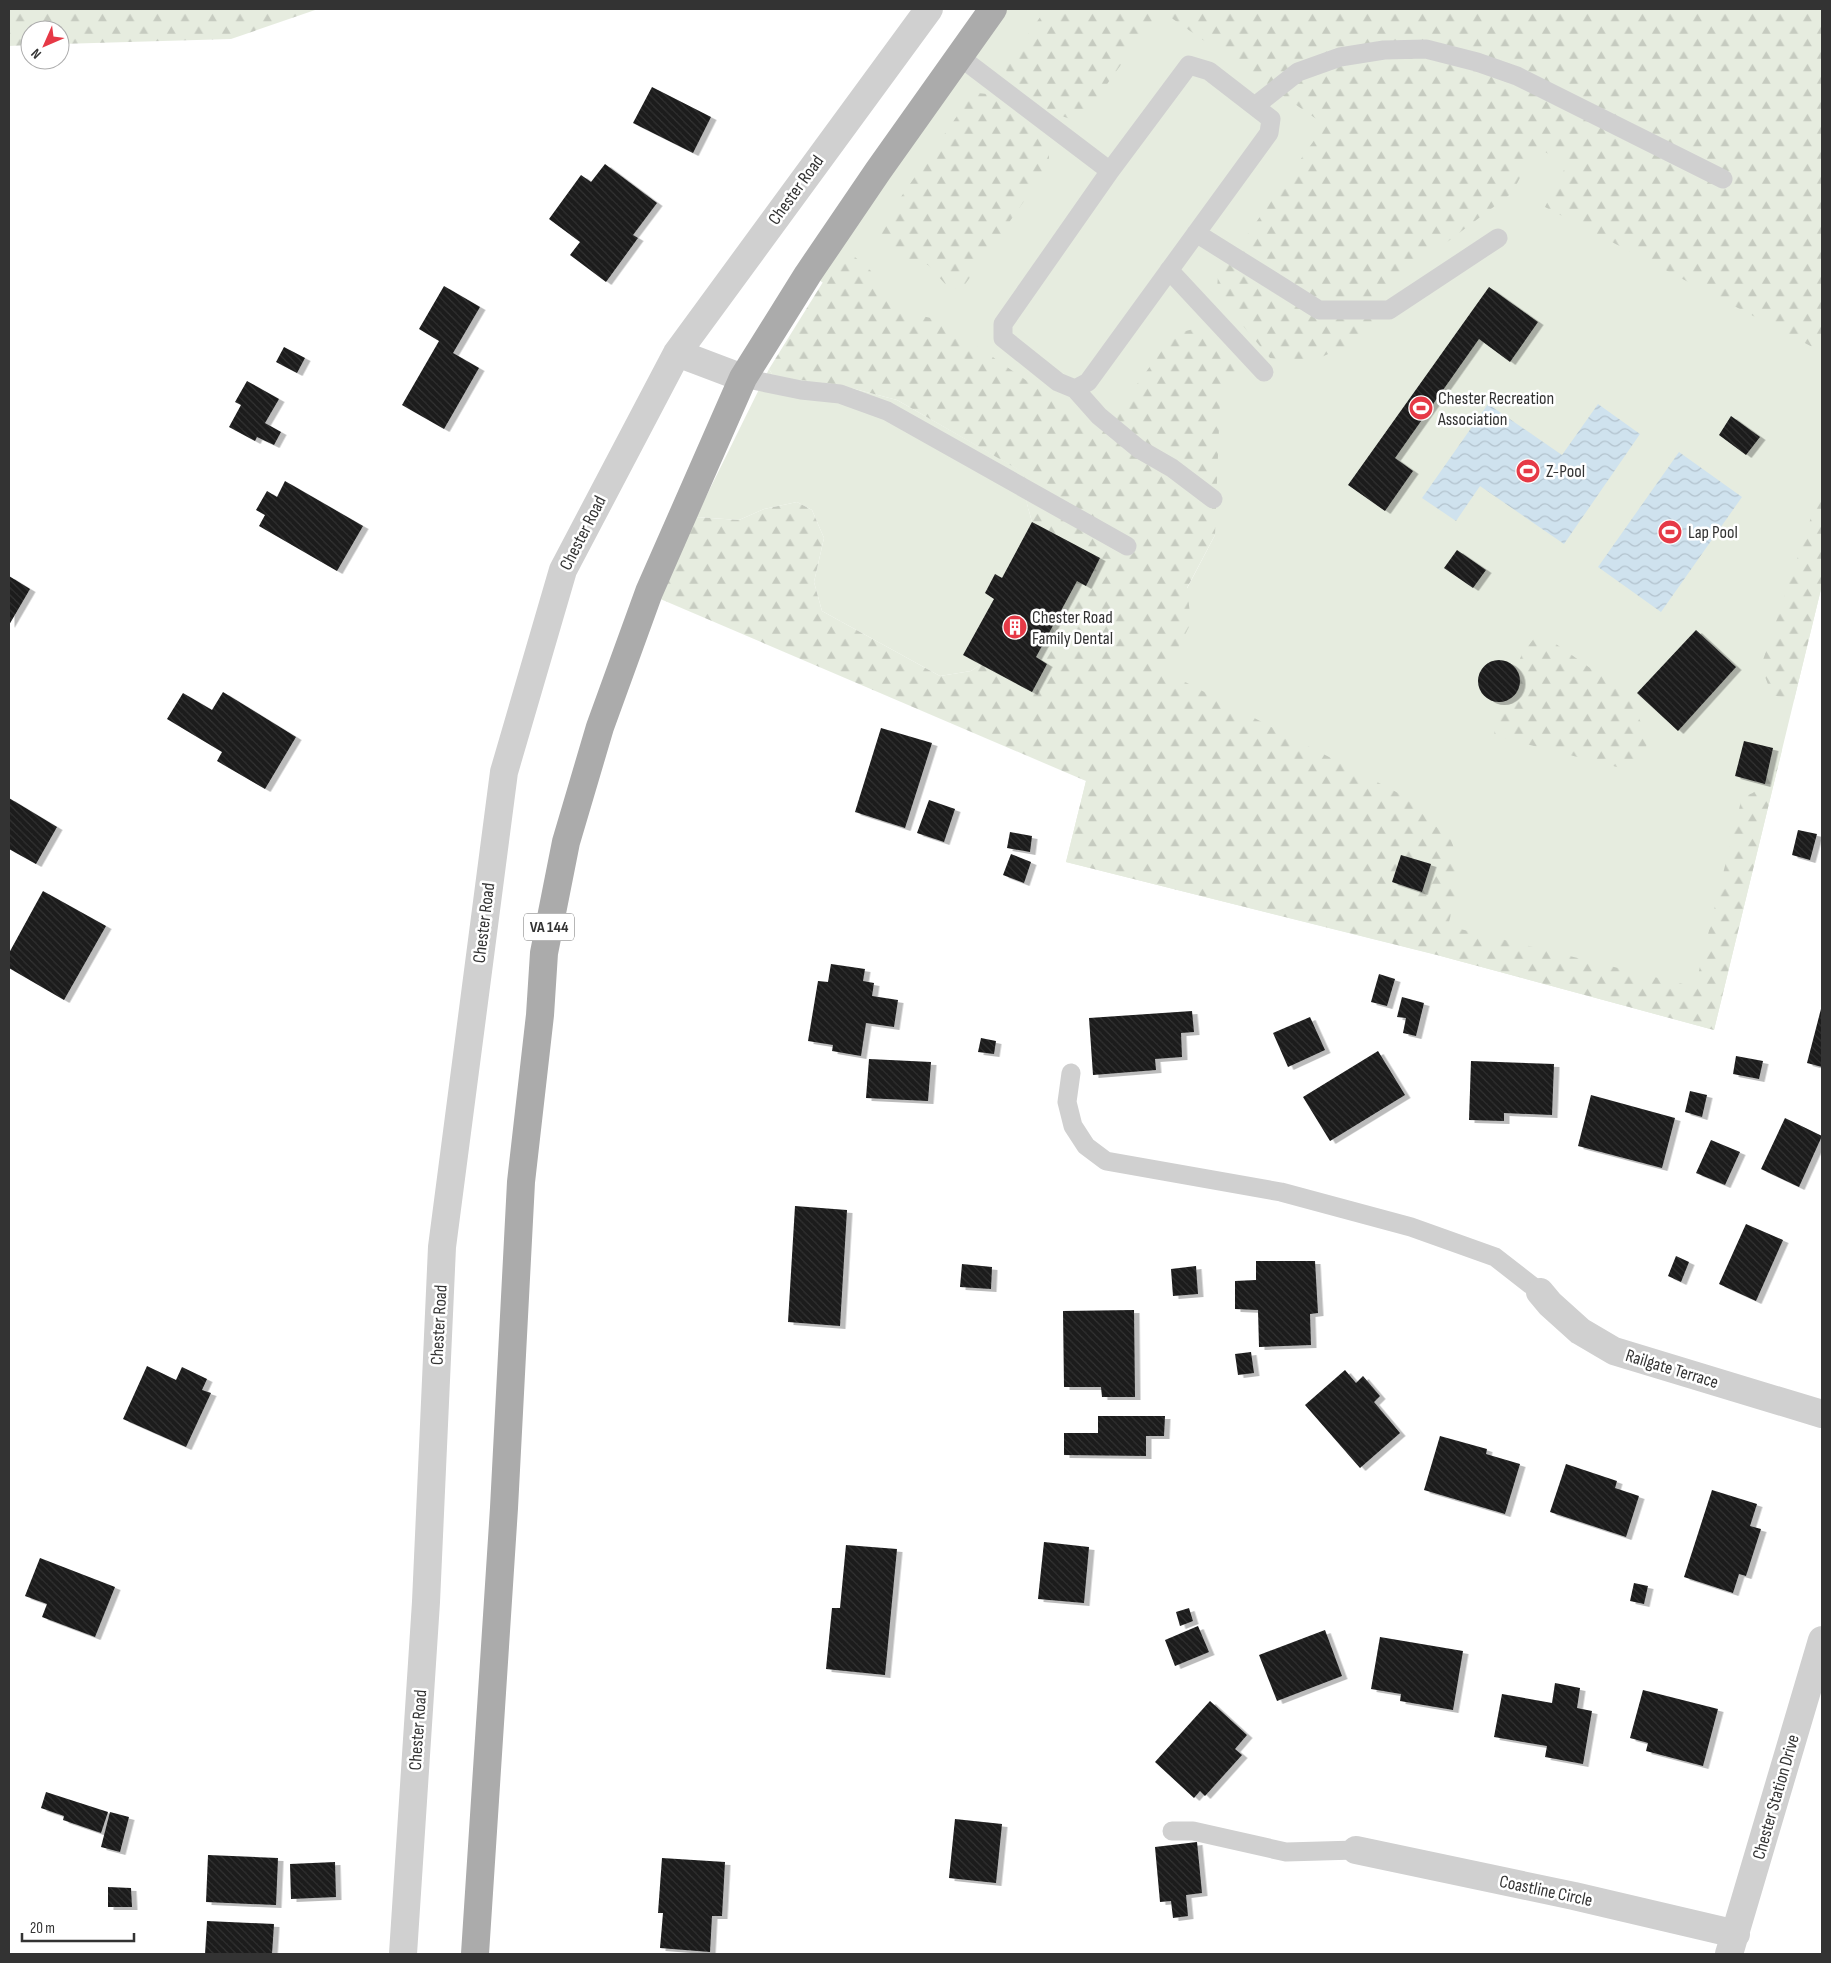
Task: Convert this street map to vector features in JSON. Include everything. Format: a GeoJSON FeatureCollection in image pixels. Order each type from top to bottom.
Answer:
{"type":"FeatureCollection","features":[{"type":"Feature","properties":{"kind":"main road","name":"VA 144"},"geometry":{"type":"LineString","coordinates":[[475,1954],[504,1508],[521,1182],[540,1015],[544,953],[566,842],[600,727],[649,592],[743,378],[808,274],[993,9]]}},
{"type":"Feature","properties":{"kind":"street","name":"Chester Road"},"geometry":{"type":"LineString","coordinates":[[403,1954],[426,1602],[442,1247],[504,772],[562,570],[676,353],[929,9]]}},
{"type":"Feature","properties":{"kind":"street"},"geometry":{"type":"LineString","coordinates":[[676,353],[743,378]]}},
{"type":"Feature","properties":{"kind":"street","name":"Railgate Terrace"},"geometry":{"type":"LineString","coordinates":[[1540,1292],[1550,1304],[1580,1331],[1614,1351],[1822,1414]]}},
{"type":"Feature","properties":{"kind":"street","name":"Chester Station Drive"},"geometry":{"type":"LineString","coordinates":[[1733,1944],[1822,1640]]}},
{"type":"Feature","properties":{"kind":"street","name":"Coastline Circle"},"geometry":{"type":"LineString","coordinates":[[1356,1850],[1574,1896],[1733,1944]]}},
{"type":"Feature","properties":{"kind":"lane"},"geometry":{"type":"LineString","coordinates":[[1255,106],[1298,72],[1340,57],[1384,50],[1426,49],[1477,62],[1517,76],[1723,179]]}},
{"type":"Feature","properties":{"kind":"lane"},"geometry":{"type":"LineString","coordinates":[[960,57],[1110,170]]}},
{"type":"Feature","properties":{"kind":"lane"},"geometry":{"type":"LineString","coordinates":[[1075,389],[1088,382],[1269,133],[1271,119],[1209,71],[1189,64],[1110,170],[1003,324],[1002,338],[1058,382],[1075,389],[1105,422],[1139,449],[1172,468],[1213,499]]}},
{"type":"Feature","properties":{"kind":"lane"},"geometry":{"type":"LineString","coordinates":[[1196,233],[1318,310],[1389,310],[1498,238]]}},
{"type":"Feature","properties":{"kind":"lane"},"geometry":{"type":"LineString","coordinates":[[1170,270],[1264,372]]}},
{"type":"Feature","properties":{"kind":"lane"},"geometry":{"type":"LineString","coordinates":[[743,378],[801,390],[840,394],[886,411],[1127,546]]}},
{"type":"Feature","properties":{"kind":"lane"},"geometry":{"type":"LineString","coordinates":[[1071,1073],[1067,1102],[1073,1126],[1086,1146],[1106,1161],[1281,1192],[1411,1227],[1495,1257],[1540,1292]]}},
{"type":"Feature","properties":{"kind":"lane"},"geometry":{"type":"LineString","coordinates":[[1172,1831],[1193,1831],[1286,1852],[1356,1850]]}},
{"type":"Feature","properties":{"kind":"green space"},"geometry":{"type":"Polygon","coordinates":[[[9,9],[318,9],[231,39],[70,44],[70,20],[20,20],[20,45],[9,46],[9,9]]]}},
{"type":"Feature","properties":{"kind":"green space","name":"Chester Recreation Association"},"geometry":{"type":"Polygon","coordinates":[[[996,9],[1659,9],[1822,99],[1822,585],[1714,1030],[1437,955],[1066,862],[1086,781],[1215,535],[811,275],[996,9]]]}},
{"type":"Feature","properties":{"kind":"green space"},"geometry":{"type":"Polygon","coordinates":[[[1046,9],[1822,9],[1822,352],[1545,207],[1567,164],[1536,147],[1512,193],[1397,280],[1371,335],[1308,363],[1270,358],[1222,301],[1217,289],[1218,276],[1325,125],[1160,10],[1080,122],[1052,113],[1009,81],[1005,66],[1046,9]]]}},
{"type":"Feature","properties":{"kind":"green space"},"geometry":{"type":"Polygon","coordinates":[[[978,93],[995,95],[1040,131],[1049,146],[1049,166],[961,290],[947,286],[928,265],[896,256],[879,245],[876,233],[966,103],[978,93]]]}},
{"type":"Feature","properties":{"kind":"green space"},"geometry":{"type":"Polygon","coordinates":[[[842,256],[855,257],[871,271],[878,292],[899,311],[940,320],[1101,433],[1168,342],[1182,332],[1201,327],[1209,333],[1239,369],[1220,402],[1215,535],[1187,588],[1191,623],[1166,672],[1402,795],[1451,840],[1462,870],[1448,926],[1695,987],[1742,797],[1751,794],[1762,785],[1768,773],[1773,748],[1782,750],[1714,1030],[1437,955],[1066,862],[1086,781],[658,598],[696,517],[739,520],[764,509],[797,502],[812,510],[824,538],[814,582],[822,611],[940,676],[971,671],[997,654],[1045,613],[1032,522],[1027,504],[1024,473],[897,400],[839,385],[780,377],[772,374],[769,369],[823,282],[842,256]]]}},
{"type":"Feature","properties":{"kind":"green space"},"geometry":{"type":"Polygon","coordinates":[[[769,369],[772,374],[839,385],[897,400],[1025,473],[1027,504],[1032,522],[997,654],[971,671],[940,676],[822,611],[814,582],[824,538],[812,510],[797,502],[764,509],[739,520],[696,517],[769,369]]]}},
{"type":"Feature","properties":{"kind":"green space"},"geometry":{"type":"Polygon","coordinates":[[[1822,485],[1822,585],[1794,700],[1772,695],[1761,666],[1822,485]]]}},
{"type":"Feature","properties":{"kind":"green space"},"geometry":{"type":"Polygon","coordinates":[[[1539,632],[1627,694],[1649,739],[1637,772],[1494,736],[1498,711],[1522,654],[1539,632]]]}},
{"type":"Feature","properties":{"kind":"water","name":"Z-Pool"},"geometry":{"type":"Polygon","coordinates":[[[1488,404],[1562,455],[1598,404],[1640,434],[1564,544],[1480,486],[1456,521],[1422,498],[1488,404]]]}},
{"type":"Feature","properties":{"kind":"water","name":"Lap Pool"},"geometry":{"type":"Polygon","coordinates":[[[1679,452],[1742,497],[1661,612],[1598,567],[1679,452]]]}},
{"type":"Feature","properties":{"kind":"building"},"geometry":{"type":"Polygon","coordinates":[[[652,87],[711,117],[693,153],[633,123],[652,87]]]}},
{"type":"Feature","properties":{"kind":"building"},"geometry":{"type":"Polygon","coordinates":[[[605,164],[657,203],[633,235],[638,238],[606,282],[570,255],[580,242],[549,219],[581,175],[591,182],[605,164]]]}},
{"type":"Feature","properties":{"kind":"building"},"geometry":{"type":"Polygon","coordinates":[[[444,286],[480,307],[453,353],[479,368],[444,429],[402,405],[439,341],[419,329],[444,286]]]}},
{"type":"Feature","properties":{"kind":"building"},"geometry":{"type":"Polygon","coordinates":[[[1489,287],[1538,322],[1510,362],[1479,339],[1395,458],[1413,471],[1385,511],[1348,485],[1489,287]]]}},
{"type":"Feature","properties":{"kind":"building"},"geometry":{"type":"Polygon","coordinates":[[[284,347],[305,358],[297,373],[276,362],[284,347]]]}},
{"type":"Feature","properties":{"kind":"building"},"geometry":{"type":"Polygon","coordinates":[[[247,381],[279,399],[265,423],[281,432],[274,445],[257,437],[255,441],[229,427],[241,405],[235,402],[247,381]]]}},
{"type":"Feature","properties":{"kind":"building"},"geometry":{"type":"Polygon","coordinates":[[[1731,416],[1760,437],[1746,455],[1719,435],[1731,416]]]}},
{"type":"Feature","properties":{"kind":"building"},"geometry":{"type":"Polygon","coordinates":[[[285,481],[363,526],[337,571],[259,526],[265,515],[256,510],[267,491],[277,497],[285,481]]]}},
{"type":"Feature","properties":{"kind":"building","name":"Chester Road Family Dental"},"geometry":{"type":"Polygon","coordinates":[[[1032,522],[1100,558],[1086,586],[1077,581],[1036,657],[1047,664],[1032,692],[963,655],[994,599],[985,593],[995,574],[1002,578],[1032,522]]]}},
{"type":"Feature","properties":{"kind":"building"},"geometry":{"type":"Polygon","coordinates":[[[1457,550],[1486,570],[1473,588],[1444,568],[1457,550]]]}},
{"type":"Feature","properties":{"kind":"building"},"geometry":{"type":"Polygon","coordinates":[[[9,576],[30,589],[9,625],[9,576]]]}},
{"type":"Feature","properties":{"kind":"building"},"geometry":{"type":"Polygon","coordinates":[[[1696,630],[1736,667],[1678,731],[1637,693],[1696,630]]]}},
{"type":"Feature","properties":{"kind":"building"},"geometry":{"type":"Polygon","coordinates":[[[1499,660],[1514,666],[1520,681],[1514,696],[1499,702],[1484,696],[1478,681],[1484,666],[1499,660]]]}},
{"type":"Feature","properties":{"kind":"building"},"geometry":{"type":"Polygon","coordinates":[[[223,692],[296,737],[265,789],[217,761],[222,752],[167,719],[183,693],[212,710],[223,692]]]}},
{"type":"Feature","properties":{"kind":"building"},"geometry":{"type":"Polygon","coordinates":[[[881,728],[932,743],[905,828],[855,812],[881,728]]]}},
{"type":"Feature","properties":{"kind":"building"},"geometry":{"type":"Polygon","coordinates":[[[1744,741],[1773,748],[1765,784],[1735,776],[1744,741]]]}},
{"type":"Feature","properties":{"kind":"building"},"geometry":{"type":"Polygon","coordinates":[[[9,798],[57,827],[36,864],[9,849],[9,798]]]}},
{"type":"Feature","properties":{"kind":"building"},"geometry":{"type":"Polygon","coordinates":[[[929,800],[955,809],[944,842],[917,833],[929,800]]]}},
{"type":"Feature","properties":{"kind":"building"},"geometry":{"type":"Polygon","coordinates":[[[1798,830],[1817,834],[1810,860],[1792,855],[1798,830]]]}},
{"type":"Feature","properties":{"kind":"building"},"geometry":{"type":"Polygon","coordinates":[[[1010,832],[1032,836],[1030,852],[1007,848],[1010,832]]]}},
{"type":"Feature","properties":{"kind":"building"},"geometry":{"type":"Polygon","coordinates":[[[1011,854],[1031,862],[1024,883],[1003,875],[1011,854]]]}},
{"type":"Feature","properties":{"kind":"building"},"geometry":{"type":"Polygon","coordinates":[[[1401,855],[1431,864],[1422,892],[1392,882],[1401,855]]]}},
{"type":"Feature","properties":{"kind":"building"},"geometry":{"type":"Polygon","coordinates":[[[43,891],[106,926],[64,1000],[9,968],[9,953],[43,891]]]}},
{"type":"Feature","properties":{"kind":"building"},"geometry":{"type":"Polygon","coordinates":[[[831,964],[865,969],[863,981],[874,983],[872,996],[898,1000],[894,1027],[866,1023],[861,1056],[832,1051],[833,1045],[808,1041],[818,981],[828,982],[831,964]]]}},
{"type":"Feature","properties":{"kind":"building"},"geometry":{"type":"Polygon","coordinates":[[[1379,974],[1395,979],[1387,1006],[1371,1002],[1379,974]]]}},
{"type":"Feature","properties":{"kind":"building"},"geometry":{"type":"Polygon","coordinates":[[[1402,997],[1424,1003],[1416,1036],[1403,1033],[1406,1018],[1397,1017],[1402,997]]]}},
{"type":"Feature","properties":{"kind":"building"},"geometry":{"type":"Polygon","coordinates":[[[1822,1005],[1822,1067],[1807,1063],[1822,1005]]]}},
{"type":"Feature","properties":{"kind":"building"},"geometry":{"type":"Polygon","coordinates":[[[1192,1011],[1194,1032],[1181,1033],[1182,1057],[1155,1059],[1156,1070],[1093,1075],[1089,1018],[1192,1011]]]}},
{"type":"Feature","properties":{"kind":"building"},"geometry":{"type":"Polygon","coordinates":[[[1310,1017],[1325,1050],[1288,1067],[1273,1033],[1310,1017]]]}},
{"type":"Feature","properties":{"kind":"building"},"geometry":{"type":"Polygon","coordinates":[[[981,1038],[996,1041],[994,1054],[978,1052],[981,1038]]]}},
{"type":"Feature","properties":{"kind":"building"},"geometry":{"type":"Polygon","coordinates":[[[1378,1051],[1405,1095],[1330,1141],[1303,1097],[1378,1051]]]}},
{"type":"Feature","properties":{"kind":"building"},"geometry":{"type":"Polygon","coordinates":[[[1736,1056],[1763,1061],[1759,1079],[1733,1074],[1736,1056]]]}},
{"type":"Feature","properties":{"kind":"building"},"geometry":{"type":"Polygon","coordinates":[[[869,1059],[931,1062],[928,1101],[866,1098],[869,1059]]]}},
{"type":"Feature","properties":{"kind":"building"},"geometry":{"type":"Polygon","coordinates":[[[1471,1061],[1554,1064],[1552,1115],[1504,1113],[1504,1121],[1469,1120],[1471,1061]]]}},
{"type":"Feature","properties":{"kind":"building"},"geometry":{"type":"Polygon","coordinates":[[[1690,1091],[1707,1095],[1702,1117],[1685,1112],[1690,1091]]]}},
{"type":"Feature","properties":{"kind":"building"},"geometry":{"type":"Polygon","coordinates":[[[1591,1095],[1675,1118],[1662,1168],[1578,1146],[1591,1095]]]}},
{"type":"Feature","properties":{"kind":"building"},"geometry":{"type":"Polygon","coordinates":[[[1785,1118],[1822,1136],[1799,1187],[1761,1169],[1785,1118]]]}},
{"type":"Feature","properties":{"kind":"building"},"geometry":{"type":"Polygon","coordinates":[[[1711,1140],[1740,1152],[1725,1185],[1696,1173],[1711,1140]]]}},
{"type":"Feature","properties":{"kind":"building"},"geometry":{"type":"Polygon","coordinates":[[[795,1206],[847,1210],[840,1326],[788,1322],[795,1206]]]}},
{"type":"Feature","properties":{"kind":"building"},"geometry":{"type":"Polygon","coordinates":[[[1746,1224],[1783,1240],[1756,1301],[1719,1284],[1746,1224]]]}},
{"type":"Feature","properties":{"kind":"building"},"geometry":{"type":"Polygon","coordinates":[[[1676,1256],[1689,1262],[1681,1282],[1668,1276],[1676,1256]]]}},
{"type":"Feature","properties":{"kind":"building"},"geometry":{"type":"Polygon","coordinates":[[[1256,1261],[1315,1261],[1318,1313],[1310,1314],[1311,1345],[1259,1347],[1258,1310],[1235,1309],[1235,1281],[1256,1280],[1256,1261]]]}},
{"type":"Feature","properties":{"kind":"building"},"geometry":{"type":"Polygon","coordinates":[[[962,1264],[992,1267],[991,1289],[960,1287],[962,1264]]]}},
{"type":"Feature","properties":{"kind":"building"},"geometry":{"type":"Polygon","coordinates":[[[1196,1266],[1198,1294],[1173,1296],[1171,1269],[1196,1266]]]}},
{"type":"Feature","properties":{"kind":"building"},"geometry":{"type":"Polygon","coordinates":[[[1134,1310],[1135,1397],[1102,1397],[1101,1387],[1064,1387],[1063,1311],[1134,1310]]]}},
{"type":"Feature","properties":{"kind":"building"},"geometry":{"type":"Polygon","coordinates":[[[1251,1352],[1254,1373],[1238,1375],[1235,1354],[1251,1352]]]}},
{"type":"Feature","properties":{"kind":"building"},"geometry":{"type":"Polygon","coordinates":[[[147,1366],[176,1380],[182,1367],[207,1379],[202,1390],[211,1393],[186,1447],[123,1419],[147,1366]]]}},
{"type":"Feature","properties":{"kind":"building"},"geometry":{"type":"Polygon","coordinates":[[[1345,1370],[1356,1383],[1363,1376],[1380,1396],[1374,1402],[1400,1433],[1360,1468],[1305,1405],[1345,1370]]]}},
{"type":"Feature","properties":{"kind":"building"},"geometry":{"type":"Polygon","coordinates":[[[1098,1416],[1165,1416],[1164,1436],[1146,1436],[1146,1456],[1064,1455],[1064,1433],[1098,1433],[1098,1416]]]}},
{"type":"Feature","properties":{"kind":"building"},"geometry":{"type":"Polygon","coordinates":[[[1440,1436],[1487,1449],[1486,1454],[1520,1464],[1505,1514],[1424,1490],[1440,1436]]]}},
{"type":"Feature","properties":{"kind":"building"},"geometry":{"type":"Polygon","coordinates":[[[1566,1464],[1617,1481],[1615,1488],[1639,1496],[1626,1537],[1550,1512],[1566,1464]]]}},
{"type":"Feature","properties":{"kind":"building"},"geometry":{"type":"Polygon","coordinates":[[[1712,1490],[1757,1504],[1750,1526],[1761,1529],[1746,1576],[1739,1574],[1733,1593],[1684,1577],[1712,1490]]]}},
{"type":"Feature","properties":{"kind":"building"},"geometry":{"type":"Polygon","coordinates":[[[1044,1542],[1089,1547],[1084,1603],[1038,1599],[1044,1542]]]}},
{"type":"Feature","properties":{"kind":"building"},"geometry":{"type":"Polygon","coordinates":[[[846,1545],[897,1549],[885,1675],[826,1669],[832,1608],[840,1608],[846,1545]]]}},
{"type":"Feature","properties":{"kind":"building"},"geometry":{"type":"Polygon","coordinates":[[[40,1558],[115,1587],[95,1637],[42,1617],[47,1604],[25,1596],[40,1558]]]}},
{"type":"Feature","properties":{"kind":"building"},"geometry":{"type":"Polygon","coordinates":[[[1634,1583],[1648,1586],[1644,1604],[1630,1601],[1634,1583]]]}},
{"type":"Feature","properties":{"kind":"building"},"geometry":{"type":"Polygon","coordinates":[[[1189,1608],[1193,1621],[1180,1626],[1176,1612],[1189,1608]]]}},
{"type":"Feature","properties":{"kind":"building"},"geometry":{"type":"Polygon","coordinates":[[[1198,1626],[1209,1652],[1175,1666],[1165,1640],[1198,1626]]]}},
{"type":"Feature","properties":{"kind":"building"},"geometry":{"type":"Polygon","coordinates":[[[1325,1630],[1342,1676],[1277,1701],[1259,1655],[1325,1630]]]}},
{"type":"Feature","properties":{"kind":"building"},"geometry":{"type":"Polygon","coordinates":[[[1380,1637],[1463,1651],[1453,1710],[1400,1701],[1401,1694],[1371,1689],[1380,1637]]]}},
{"type":"Feature","properties":{"kind":"building"},"geometry":{"type":"Polygon","coordinates":[[[1555,1683],[1580,1688],[1577,1708],[1592,1711],[1583,1764],[1545,1757],[1547,1746],[1494,1737],[1502,1694],[1552,1703],[1555,1683]]]}},
{"type":"Feature","properties":{"kind":"building"},"geometry":{"type":"Polygon","coordinates":[[[1643,1690],[1718,1709],[1703,1766],[1646,1751],[1648,1743],[1630,1738],[1643,1690]]]}},
{"type":"Feature","properties":{"kind":"building"},"geometry":{"type":"Polygon","coordinates":[[[1210,1701],[1247,1735],[1235,1749],[1242,1755],[1205,1796],[1200,1791],[1194,1798],[1155,1762],[1210,1701]]]}},
{"type":"Feature","properties":{"kind":"building"},"geometry":{"type":"Polygon","coordinates":[[[46,1792],[108,1812],[101,1833],[63,1820],[64,1816],[41,1808],[46,1792]]]}},
{"type":"Feature","properties":{"kind":"building"},"geometry":{"type":"Polygon","coordinates":[[[110,1812],[129,1817],[120,1852],[101,1847],[110,1812]]]}},
{"type":"Feature","properties":{"kind":"building"},"geometry":{"type":"Polygon","coordinates":[[[955,1819],[1002,1824],[996,1883],[949,1878],[955,1819]]]}},
{"type":"Feature","properties":{"kind":"building"},"geometry":{"type":"Polygon","coordinates":[[[1197,1842],[1202,1893],[1186,1895],[1188,1916],[1173,1918],[1171,1901],[1160,1902],[1155,1847],[1197,1842]]]}},
{"type":"Feature","properties":{"kind":"building"},"geometry":{"type":"Polygon","coordinates":[[[208,1855],[278,1858],[276,1905],[206,1902],[208,1855]]]}},
{"type":"Feature","properties":{"kind":"building"},"geometry":{"type":"Polygon","coordinates":[[[662,1858],[725,1862],[722,1916],[712,1916],[710,1952],[660,1948],[663,1913],[658,1913],[662,1858]]]}},
{"type":"Feature","properties":{"kind":"building"},"geometry":{"type":"Polygon","coordinates":[[[335,1862],[336,1897],[291,1899],[290,1864],[335,1862]]]}},
{"type":"Feature","properties":{"kind":"building"},"geometry":{"type":"Polygon","coordinates":[[[108,1887],[131,1888],[132,1907],[108,1907],[108,1887]]]}},
{"type":"Feature","properties":{"kind":"building"},"geometry":{"type":"Polygon","coordinates":[[[207,1921],[274,1924],[272,1954],[205,1954],[207,1921]]]}},
{"type":"Feature","properties":{"kind":"place","name":"Chester Recreation Association"},"geometry":{"type":"Point","coordinates":[1421,408]}},
{"type":"Feature","properties":{"kind":"place","name":"Z-Pool"},"geometry":{"type":"Point","coordinates":[1528,471]}},
{"type":"Feature","properties":{"kind":"place","name":"Lap Pool"},"geometry":{"type":"Point","coordinates":[1670,532]}},
{"type":"Feature","properties":{"kind":"place","name":"Chester Road Family Dental"},"geometry":{"type":"Point","coordinates":[1015,627]}}]}
